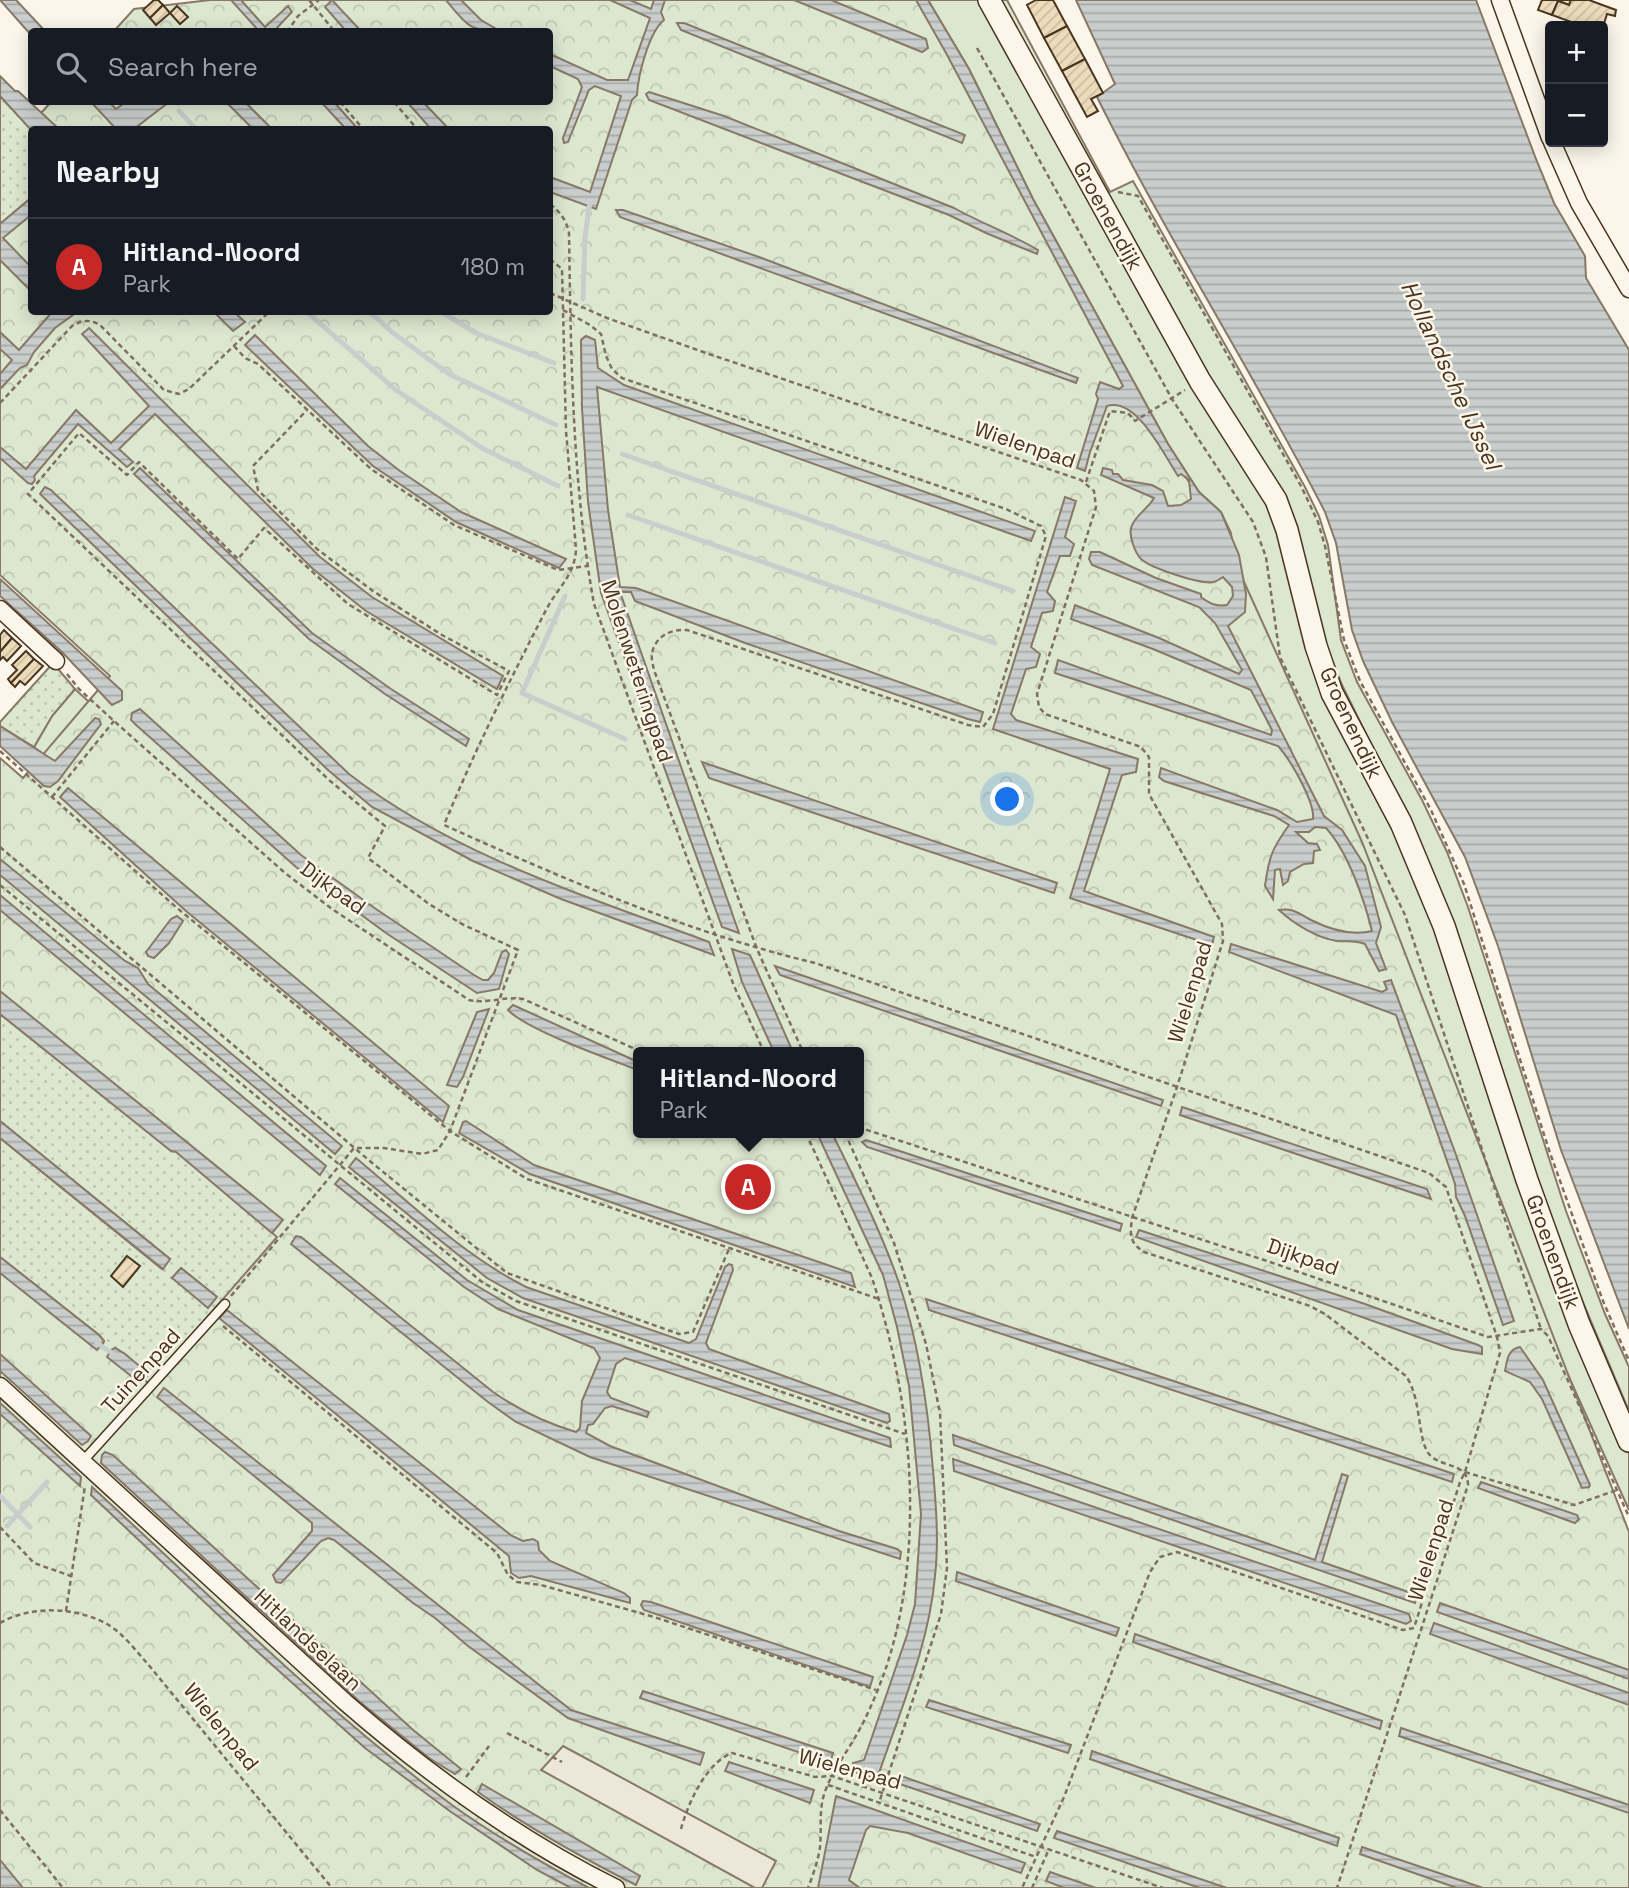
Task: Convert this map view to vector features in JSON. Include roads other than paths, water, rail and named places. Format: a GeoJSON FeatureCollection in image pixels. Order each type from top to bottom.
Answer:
{"type":"FeatureCollection","features":[{"type":"Feature","properties":{"kind":"street","name":"Groenendijk"},"geometry":{"type":"LineString","coordinates":[[989,0],[1200,381],[1276,500],[1287,530],[1332,693],[1401,823],[1444,926],[1527,1180],[1579,1324],[1629,1441]]}},
{"type":"Feature","properties":{"kind":"street"},"geometry":{"type":"LineString","coordinates":[[1500,0],[1545,124]]}},
{"type":"Feature","properties":{"kind":"street"},"geometry":{"type":"LineString","coordinates":[[1554,147],[1579,203],[1629,289]]}},
{"type":"Feature","properties":{"kind":"street"},"geometry":{"type":"LineString","coordinates":[[0,609],[56,661]]}},
{"type":"Feature","properties":{"kind":"street","name":"Hitlandselaan"},"geometry":{"type":"LineString","coordinates":[[0,1386],[403,1752],[534,1844],[616,1888]]}},
{"type":"Feature","properties":{"kind":"lane","name":"Tuinenpad"},"geometry":{"type":"LineString","coordinates":[[83,1461],[225,1304]]}},
{"type":"Feature","properties":{"kind":"water"},"geometry":{"type":"Polygon","coordinates":[[[0,0],[16,0],[42,28],[28,28],[28,32],[0,0]]]}},
{"type":"Feature","properties":{"kind":"water"},"geometry":{"type":"Polygon","coordinates":[[[231,0],[241,0],[265,27],[288,6],[292,12],[277,28],[256,28],[231,0]]]}},
{"type":"Feature","properties":{"kind":"water"},"geometry":{"type":"Polygon","coordinates":[[[332,0],[358,28],[343,28],[325,7],[332,0]]]}},
{"type":"Feature","properties":{"kind":"water"},"geometry":{"type":"Polygon","coordinates":[[[446,0],[461,0],[481,20],[495,28],[474,28],[458,15],[446,0]]]}},
{"type":"Feature","properties":{"kind":"water"},"geometry":{"type":"Polygon","coordinates":[[[610,0],[630,0],[651,9],[654,0],[665,0],[661,12],[664,20],[645,54],[637,95],[632,100],[596,209],[553,193],[553,178],[590,192],[621,96],[595,86],[589,90],[568,142],[564,143],[563,138],[582,87],[578,79],[553,67],[553,55],[607,80],[628,80],[650,18],[610,0]]]}},
{"type":"Feature","properties":{"kind":"water"},"geometry":{"type":"Polygon","coordinates":[[[794,0],[831,0],[926,39],[928,48],[922,52],[794,0]]]}},
{"type":"Feature","properties":{"kind":"water"},"geometry":{"type":"Polygon","coordinates":[[[916,0],[928,0],[969,69],[1033,199],[1168,444],[1199,492],[1221,512],[1239,555],[1246,594],[1245,612],[1228,626],[1324,816],[1342,830],[1365,866],[1381,927],[1376,943],[1386,969],[1379,971],[1365,944],[1337,941],[1314,934],[1279,910],[1292,910],[1341,931],[1372,931],[1348,863],[1326,828],[1315,827],[1309,832],[1296,832],[1308,843],[1317,844],[1320,850],[1314,851],[1313,863],[1304,864],[1290,872],[1288,881],[1283,885],[1280,869],[1275,870],[1273,899],[1265,886],[1268,867],[1275,847],[1289,825],[1274,816],[1164,781],[1159,777],[1161,768],[1277,810],[1297,822],[1313,819],[1306,792],[1289,760],[1278,746],[1055,673],[1058,660],[1271,735],[1272,730],[1251,690],[1153,649],[1071,619],[1075,605],[1159,638],[1239,674],[1242,670],[1215,623],[1199,607],[1092,565],[1089,559],[1091,552],[1100,552],[1156,578],[1201,594],[1201,597],[1216,605],[1227,605],[1233,596],[1232,587],[1223,577],[1214,582],[1188,578],[1146,563],[1137,553],[1131,528],[1154,498],[1101,475],[1103,468],[1112,470],[1113,474],[1118,474],[1123,480],[1152,485],[1163,491],[1168,506],[1181,505],[1191,499],[1189,480],[1181,474],[1178,476],[1157,442],[1129,410],[1107,406],[1085,471],[1077,468],[1098,399],[1096,394],[1100,382],[1119,389],[1123,386],[916,0]]]}},
{"type":"Feature","properties":{"kind":"water","name":"Hollandsche IJssel"},"geometry":{"type":"Polygon","coordinates":[[[1076,0],[1476,0],[1554,203],[1585,256],[1586,278],[1629,350],[1629,1329],[1561,1150],[1498,946],[1465,857],[1392,722],[1363,661],[1352,630],[1336,543],[1325,512],[1152,202],[1097,97],[1115,84],[1076,0]]]}},
{"type":"Feature","properties":{"kind":"water"},"geometry":{"type":"Polygon","coordinates":[[[677,23],[684,23],[965,135],[962,143],[681,30],[677,23]]]}},
{"type":"Feature","properties":{"kind":"water"},"geometry":{"type":"Polygon","coordinates":[[[0,76],[28,100],[28,105],[33,105],[56,126],[28,127],[0,96],[0,76]]]}},
{"type":"Feature","properties":{"kind":"water"},"geometry":{"type":"Polygon","coordinates":[[[649,92],[724,116],[954,208],[1028,244],[1038,250],[1037,254],[949,215],[649,100],[646,94],[649,92]]]}},
{"type":"Feature","properties":{"kind":"water"},"geometry":{"type":"Polygon","coordinates":[[[94,105],[112,105],[116,109],[122,105],[165,105],[138,126],[113,126],[94,105]]]}},
{"type":"Feature","properties":{"kind":"water"},"geometry":{"type":"Polygon","coordinates":[[[229,105],[248,105],[269,126],[250,126],[229,105]]]}},
{"type":"Feature","properties":{"kind":"water"},"geometry":{"type":"Polygon","coordinates":[[[324,105],[337,105],[355,126],[343,126],[324,105]]]}},
{"type":"Feature","properties":{"kind":"water"},"geometry":{"type":"Polygon","coordinates":[[[410,105],[426,105],[446,126],[428,126],[410,105]]]}},
{"type":"Feature","properties":{"kind":"water"},"geometry":{"type":"Polygon","coordinates":[[[28,201],[28,217],[3,238],[28,264],[28,288],[0,260],[0,224],[28,201]]]}},
{"type":"Feature","properties":{"kind":"water"},"geometry":{"type":"Polygon","coordinates":[[[616,210],[623,210],[759,257],[1078,378],[1076,383],[620,217],[616,210]]]}},
{"type":"Feature","properties":{"kind":"water"},"geometry":{"type":"Polygon","coordinates":[[[49,315],[73,315],[55,328],[34,352],[27,365],[20,368],[0,389],[0,374],[12,360],[0,349],[0,332],[19,350],[49,315]]]}},
{"type":"Feature","properties":{"kind":"water"},"geometry":{"type":"Polygon","coordinates":[[[217,315],[237,315],[245,322],[233,331],[217,315]]]}},
{"type":"Feature","properties":{"kind":"water"},"geometry":{"type":"Polygon","coordinates":[[[89,328],[320,557],[372,597],[503,676],[497,689],[366,611],[313,569],[155,414],[119,449],[133,462],[127,467],[78,424],[34,476],[32,484],[28,483],[0,458],[0,447],[26,469],[76,410],[111,443],[149,406],[82,334],[89,328]]]}},
{"type":"Feature","properties":{"kind":"water"},"geometry":{"type":"Polygon","coordinates":[[[255,335],[368,446],[400,471],[461,512],[566,559],[559,568],[456,522],[373,466],[245,345],[255,335]]]}},
{"type":"Feature","properties":{"kind":"water"},"geometry":{"type":"Polygon","coordinates":[[[586,336],[595,340],[598,368],[624,385],[1035,531],[1031,541],[597,387],[608,510],[620,587],[636,588],[983,712],[980,722],[968,719],[745,643],[635,601],[631,592],[620,592],[739,933],[722,927],[601,593],[588,502],[582,408],[581,340],[586,336]]]}},
{"type":"Feature","properties":{"kind":"water"},"geometry":{"type":"Polygon","coordinates":[[[140,468],[312,633],[391,689],[469,739],[466,746],[385,694],[309,639],[134,474],[140,468]]]}},
{"type":"Feature","properties":{"kind":"water"},"geometry":{"type":"Polygon","coordinates":[[[45,487],[349,774],[389,803],[476,851],[522,871],[709,942],[714,955],[561,899],[473,861],[372,807],[328,770],[40,494],[45,487]]]}},
{"type":"Feature","properties":{"kind":"water"},"geometry":{"type":"Polygon","coordinates":[[[1065,497],[1076,501],[1065,537],[1074,544],[1070,556],[1060,556],[1047,592],[1055,601],[1053,611],[1042,613],[1031,647],[1040,654],[1036,667],[1026,669],[1011,714],[1016,720],[1138,759],[1136,772],[1122,775],[1084,891],[1214,937],[1212,945],[1070,898],[1110,769],[993,729],[1065,497]]]}},
{"type":"Feature","properties":{"kind":"water"},"geometry":{"type":"Polygon","coordinates":[[[0,579],[122,691],[122,700],[112,705],[63,653],[0,596],[0,579]]]}},
{"type":"Feature","properties":{"kind":"water"},"geometry":{"type":"Polygon","coordinates":[[[140,709],[301,855],[474,975],[488,980],[494,973],[502,952],[506,950],[509,954],[499,989],[477,993],[386,933],[296,867],[131,720],[132,713],[140,709]]]}},
{"type":"Feature","properties":{"kind":"water"},"geometry":{"type":"Polygon","coordinates":[[[95,718],[99,719],[101,724],[58,781],[50,787],[44,786],[0,746],[0,726],[55,761],[95,718]]]}},
{"type":"Feature","properties":{"kind":"water"},"geometry":{"type":"Polygon","coordinates":[[[702,762],[1057,883],[1054,893],[709,778],[702,762]]]}},
{"type":"Feature","properties":{"kind":"water"},"geometry":{"type":"Polygon","coordinates":[[[68,788],[449,1106],[443,1122],[186,911],[60,797],[68,788]]]}},
{"type":"Feature","properties":{"kind":"water"},"geometry":{"type":"Polygon","coordinates":[[[0,859],[125,961],[138,968],[148,984],[342,1146],[335,1154],[0,875],[0,859]]]}},
{"type":"Feature","properties":{"kind":"water"},"geometry":{"type":"Polygon","coordinates":[[[0,895],[326,1166],[320,1175],[0,910],[0,895]]]}},
{"type":"Feature","properties":{"kind":"water"},"geometry":{"type":"Polygon","coordinates":[[[177,916],[183,921],[169,943],[154,958],[148,956],[146,952],[171,919],[177,916]]]}},
{"type":"Feature","properties":{"kind":"water"},"geometry":{"type":"Polygon","coordinates":[[[1231,944],[1382,992],[1387,989],[1384,982],[1391,980],[1514,1321],[1503,1325],[1456,1197],[1455,1184],[1396,1015],[1229,952],[1231,944]]]}},
{"type":"Feature","properties":{"kind":"water"},"geometry":{"type":"Polygon","coordinates":[[[732,949],[750,955],[791,1047],[772,1047],[742,982],[732,949]]]}},
{"type":"Feature","properties":{"kind":"water"},"geometry":{"type":"Polygon","coordinates":[[[775,966],[1163,1100],[1161,1106],[780,975],[775,966]]]}},
{"type":"Feature","properties":{"kind":"water"},"geometry":{"type":"Polygon","coordinates":[[[0,991],[283,1220],[272,1233],[176,1152],[171,1151],[0,1014],[0,991]]]}},
{"type":"Feature","properties":{"kind":"water"},"geometry":{"type":"Polygon","coordinates":[[[513,1005],[633,1060],[633,1068],[532,1026],[508,1010],[513,1005]]]}},
{"type":"Feature","properties":{"kind":"water"},"geometry":{"type":"Polygon","coordinates":[[[489,1009],[463,1077],[457,1087],[447,1085],[477,1012],[489,1009]]]}},
{"type":"Feature","properties":{"kind":"water"},"geometry":{"type":"Polygon","coordinates":[[[1182,1107],[1427,1189],[1431,1199],[1180,1115],[1182,1107]]]}},
{"type":"Feature","properties":{"kind":"water"},"geometry":{"type":"Polygon","coordinates":[[[0,1121],[170,1259],[163,1269],[0,1138],[0,1121]]]}},
{"type":"Feature","properties":{"kind":"water"},"geometry":{"type":"Polygon","coordinates":[[[466,1121],[534,1165],[851,1273],[855,1287],[530,1174],[459,1133],[466,1121]]]}},
{"type":"Feature","properties":{"kind":"water"},"geometry":{"type":"Polygon","coordinates":[[[819,1138],[834,1138],[876,1226],[899,1283],[917,1352],[931,1446],[937,1536],[932,1602],[920,1654],[877,1779],[851,1771],[853,1763],[864,1760],[907,1635],[915,1604],[921,1514],[909,1386],[883,1275],[819,1138]]]}},
{"type":"Feature","properties":{"kind":"water"},"geometry":{"type":"Polygon","coordinates":[[[866,1140],[1122,1224],[1120,1231],[867,1147],[862,1142],[866,1140]]]}},
{"type":"Feature","properties":{"kind":"water"},"geometry":{"type":"Polygon","coordinates":[[[356,1158],[480,1260],[526,1287],[689,1343],[696,1339],[725,1267],[732,1265],[733,1270],[706,1343],[709,1349],[889,1414],[890,1421],[887,1423],[523,1298],[487,1278],[349,1167],[356,1158]]]}},
{"type":"Feature","properties":{"kind":"water"},"geometry":{"type":"Polygon","coordinates":[[[340,1178],[467,1280],[518,1310],[890,1438],[891,1447],[625,1358],[616,1364],[607,1392],[611,1398],[649,1412],[647,1417],[612,1406],[605,1408],[593,1424],[588,1425],[586,1433],[610,1446],[839,1531],[897,1549],[901,1552],[900,1559],[590,1457],[516,1422],[291,1244],[296,1236],[301,1237],[493,1392],[533,1415],[576,1432],[580,1428],[582,1401],[600,1358],[594,1348],[498,1309],[464,1287],[335,1184],[340,1178]]]}},
{"type":"Feature","properties":{"kind":"water"},"geometry":{"type":"Polygon","coordinates":[[[1139,1230],[1365,1304],[1478,1345],[1482,1347],[1482,1354],[1452,1349],[1136,1237],[1139,1230]]]}},
{"type":"Feature","properties":{"kind":"water"},"geometry":{"type":"Polygon","coordinates":[[[0,1257],[99,1335],[104,1341],[97,1350],[0,1273],[0,1257]]]}},
{"type":"Feature","properties":{"kind":"water"},"geometry":{"type":"Polygon","coordinates":[[[181,1268],[217,1297],[208,1308],[172,1278],[181,1268]]]}},
{"type":"Feature","properties":{"kind":"water"},"geometry":{"type":"Polygon","coordinates":[[[926,1299],[1454,1474],[1452,1482],[929,1310],[926,1299]]]}},
{"type":"Feature","properties":{"kind":"water"},"geometry":{"type":"Polygon","coordinates":[[[227,1310],[512,1536],[523,1541],[533,1539],[538,1542],[539,1550],[550,1561],[624,1593],[630,1598],[630,1603],[531,1576],[519,1578],[511,1573],[509,1556],[219,1318],[227,1310]]]}},
{"type":"Feature","properties":{"kind":"water"},"geometry":{"type":"Polygon","coordinates":[[[1520,1347],[1543,1380],[1589,1487],[1582,1488],[1542,1399],[1530,1382],[1505,1371],[1507,1359],[1520,1347]]]}},
{"type":"Feature","properties":{"kind":"water"},"geometry":{"type":"Polygon","coordinates":[[[115,1348],[149,1374],[140,1383],[107,1357],[115,1348]]]}},
{"type":"Feature","properties":{"kind":"water"},"geometry":{"type":"Polygon","coordinates":[[[0,1354],[91,1436],[88,1441],[82,1445],[0,1371],[0,1354]]]}},
{"type":"Feature","properties":{"kind":"water"},"geometry":{"type":"Polygon","coordinates":[[[164,1388],[571,1710],[704,1753],[700,1765],[568,1718],[468,1646],[334,1540],[328,1538],[321,1541],[281,1583],[276,1582],[273,1575],[312,1531],[312,1523],[157,1397],[164,1388]]]}},
{"type":"Feature","properties":{"kind":"water"},"geometry":{"type":"Polygon","coordinates":[[[0,1403],[81,1477],[80,1486],[0,1414],[0,1403]]]}},
{"type":"Feature","properties":{"kind":"water"},"geometry":{"type":"Polygon","coordinates":[[[953,1435],[1315,1560],[1342,1474],[1348,1476],[1322,1562],[1417,1595],[1415,1603],[954,1445],[953,1435]]]}},
{"type":"Feature","properties":{"kind":"water"},"geometry":{"type":"Polygon","coordinates":[[[105,1452],[113,1455],[412,1729],[461,1769],[455,1774],[429,1758],[360,1702],[101,1463],[105,1452]]]}},
{"type":"Feature","properties":{"kind":"water"},"geometry":{"type":"Polygon","coordinates":[[[953,1459],[1409,1614],[1411,1621],[1406,1624],[954,1471],[953,1459]]]}},
{"type":"Feature","properties":{"kind":"water"},"geometry":{"type":"Polygon","coordinates":[[[1481,1482],[1577,1515],[1579,1519],[1575,1523],[1478,1488],[1481,1482]]]}},
{"type":"Feature","properties":{"kind":"water"},"geometry":{"type":"Polygon","coordinates":[[[92,1487],[268,1651],[405,1768],[485,1828],[589,1888],[571,1888],[537,1870],[451,1812],[365,1748],[251,1646],[91,1495],[92,1487]]]}},
{"type":"Feature","properties":{"kind":"water"},"geometry":{"type":"Polygon","coordinates":[[[957,1572],[1119,1628],[1116,1636],[956,1581],[957,1572]]]}},
{"type":"Feature","properties":{"kind":"water"},"geometry":{"type":"Polygon","coordinates":[[[643,1601],[873,1677],[870,1687],[644,1610],[641,1605],[643,1601]]]}},
{"type":"Feature","properties":{"kind":"water"},"geometry":{"type":"Polygon","coordinates":[[[1440,1603],[1629,1670],[1629,1679],[1437,1612],[1440,1603]]]}},
{"type":"Feature","properties":{"kind":"water"},"geometry":{"type":"Polygon","coordinates":[[[1434,1623],[1629,1693],[1629,1705],[1430,1634],[1434,1623]]]}},
{"type":"Feature","properties":{"kind":"water"},"geometry":{"type":"Polygon","coordinates":[[[1135,1634],[1382,1721],[1380,1729],[1133,1642],[1135,1634]]]}},
{"type":"Feature","properties":{"kind":"water"},"geometry":{"type":"Polygon","coordinates":[[[643,1691],[833,1753],[830,1763],[640,1698],[643,1691]]]}},
{"type":"Feature","properties":{"kind":"water"},"geometry":{"type":"Polygon","coordinates":[[[929,1700],[1071,1745],[1068,1753],[926,1707],[929,1700]]]}},
{"type":"Feature","properties":{"kind":"water"},"geometry":{"type":"Polygon","coordinates":[[[1401,1728],[1629,1805],[1629,1813],[1399,1736],[1401,1728]]]}},
{"type":"Feature","properties":{"kind":"water"},"geometry":{"type":"Polygon","coordinates":[[[1092,1751],[1339,1838],[1337,1846],[1090,1759],[1092,1751]]]}},
{"type":"Feature","properties":{"kind":"water"},"geometry":{"type":"Polygon","coordinates":[[[729,1762],[814,1790],[810,1803],[725,1771],[729,1762]]]}},
{"type":"Feature","properties":{"kind":"water"},"geometry":{"type":"Polygon","coordinates":[[[901,1776],[1040,1824],[1037,1831],[900,1784],[901,1776]]]}},
{"type":"Feature","properties":{"kind":"water"},"geometry":{"type":"Polygon","coordinates":[[[482,1784],[640,1876],[636,1885],[516,1818],[478,1792],[482,1784]]]}},
{"type":"Feature","properties":{"kind":"water"},"geometry":{"type":"Polygon","coordinates":[[[836,1796],[1025,1863],[1021,1873],[908,1833],[870,1826],[866,1830],[849,1880],[860,1888],[818,1888],[836,1796]]]}},
{"type":"Feature","properties":{"kind":"water"},"geometry":{"type":"Polygon","coordinates":[[[1057,1831],[1227,1888],[1200,1888],[1054,1838],[1057,1831]]]}},
{"type":"Feature","properties":{"kind":"water"},"geometry":{"type":"Polygon","coordinates":[[[1362,1847],[1483,1888],[1457,1888],[1360,1854],[1362,1847]]]}},
{"type":"Feature","properties":{"kind":"water"},"geometry":{"type":"Polygon","coordinates":[[[0,1860],[23,1888],[0,1888],[0,1860]]]}},
{"type":"Feature","properties":{"kind":"water"},"geometry":{"type":"Polygon","coordinates":[[[1050,1872],[1096,1888],[1064,1888],[1046,1881],[1050,1872]]]}},
{"type":"Feature","properties":{"kind":"waterway"},"geometry":{"type":"LineString","coordinates":[[179,111],[193,126]]}},
{"type":"Feature","properties":{"kind":"waterway"},"geometry":{"type":"LineString","coordinates":[[583,299],[585,237],[590,202]]}},
{"type":"Feature","properties":{"kind":"waterway"},"geometry":{"type":"LineString","coordinates":[[310,315],[396,390],[482,448],[558,486]]}},
{"type":"Feature","properties":{"kind":"waterway"},"geometry":{"type":"LineString","coordinates":[[373,315],[449,374],[556,425]]}},
{"type":"Feature","properties":{"kind":"waterway"},"geometry":{"type":"LineString","coordinates":[[447,315],[476,333],[554,363]]}},
{"type":"Feature","properties":{"kind":"waterway"},"geometry":{"type":"LineString","coordinates":[[622,454],[1013,591]]}},
{"type":"Feature","properties":{"kind":"waterway"},"geometry":{"type":"LineString","coordinates":[[628,515],[995,643]]}},
{"type":"Feature","properties":{"kind":"waterway"},"geometry":{"type":"LineString","coordinates":[[565,596],[522,693],[625,739]]}},
{"type":"Feature","properties":{"kind":"waterway"},"geometry":{"type":"LineString","coordinates":[[97,1343],[115,1355]]}},
{"type":"Feature","properties":{"kind":"waterway"},"geometry":{"type":"LineString","coordinates":[[7,1526],[47,1482]]}},
{"type":"Feature","properties":{"kind":"waterway"},"geometry":{"type":"LineString","coordinates":[[0,1496],[30,1527]]}},
{"type":"Feature","properties":{"kind":"place","name":"Hitland-Noord"},"geometry":{"type":"Point","coordinates":[748,1187]}}]}
